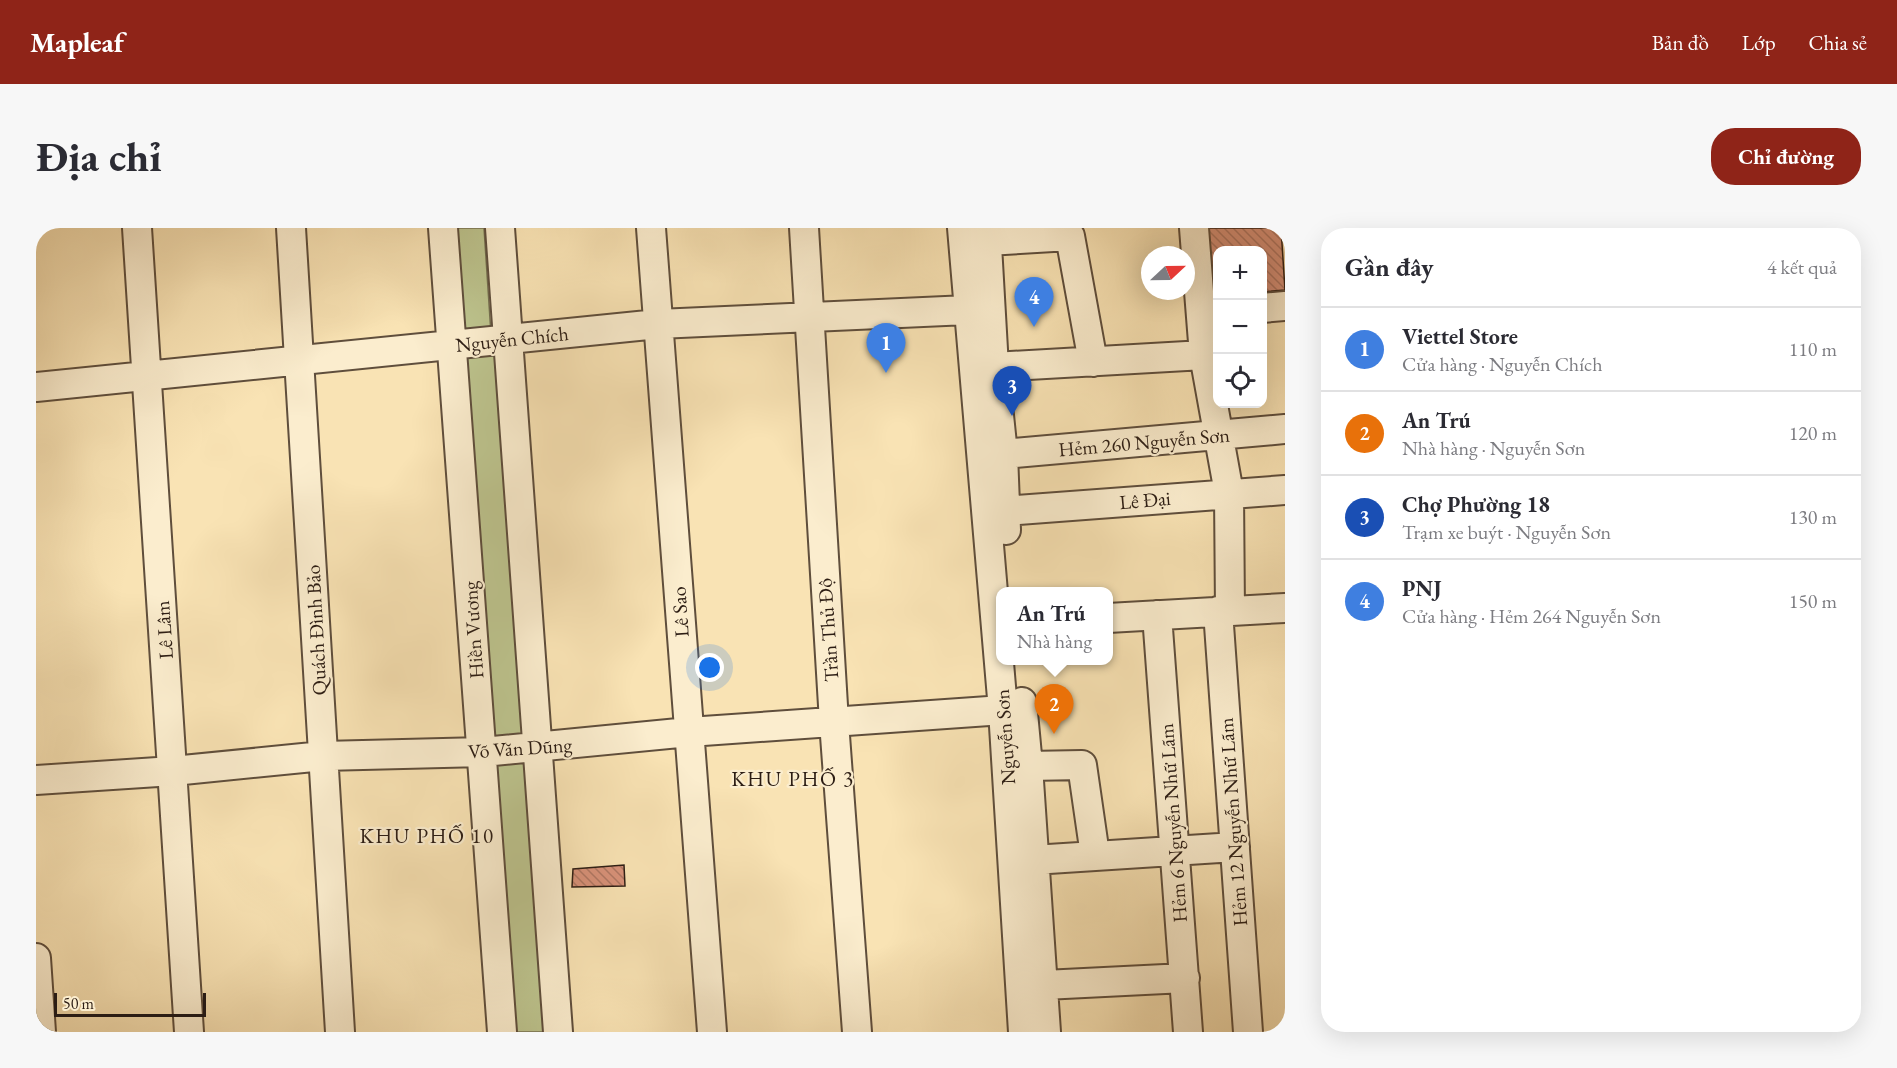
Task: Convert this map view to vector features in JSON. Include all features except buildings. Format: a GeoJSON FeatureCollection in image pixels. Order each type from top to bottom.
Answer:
{"type":"FeatureCollection","features":[{"type":"Feature","properties":{"kind":"street","name":"Lê Lâm"},"geometry":{"type":"LineString","coordinates":[[137,228],[189,1032]]}},
{"type":"Feature","properties":{"kind":"street","name":"Quách Đình Bảo"},"geometry":{"type":"LineString","coordinates":[[291,228],[340,1032]]}},
{"type":"Feature","properties":{"kind":"street","name":"Hiền Vương"},"geometry":{"type":"LineString","coordinates":[[443,228],[502,1032]]}},
{"type":"Feature","properties":{"kind":"street"},"geometry":{"type":"LineString","coordinates":[[500,228],[558,1032]]}},
{"type":"Feature","properties":{"kind":"street","name":"Lê Sao"},"geometry":{"type":"LineString","coordinates":[[651,228],[712,1032]]}},
{"type":"Feature","properties":{"kind":"street","name":"Trần Thủ Độ"},"geometry":{"type":"LineString","coordinates":[[804,228],[834,722],[857,1032]]}},
{"type":"Feature","properties":{"kind":"street","name":"Nguyễn Sơn"},"geometry":{"type":"LineString","coordinates":[[962,228],[993,367],[1004,454],[1004,512],[1011,587]]}},
{"type":"Feature","properties":{"kind":"street","name":"Hẻm 12 Nguyễn Nhữ Lãm"},"geometry":{"type":"LineString","coordinates":[[1194,228],[1209,311],[1204,355],[1229,493],[1224,611],[1235,847],[1248,1032]]}},
{"type":"Feature","properties":{"kind":"street"},"geometry":{"type":"LineString","coordinates":[[987,234],[1070,236],[1093,362]]}},
{"type":"Feature","properties":{"kind":"street","name":"Nguyễn Sơn"},"geometry":{"type":"LineString","coordinates":[[987,234],[979,310],[996,592]]}},
{"type":"Feature","properties":{"kind":"street"},"geometry":{"type":"LineString","coordinates":[[1267,308],[1285,306]]}},
{"type":"Feature","properties":{"kind":"street","name":"Nguyễn Chích"},"geometry":{"type":"LineString","coordinates":[[36,387],[658,324],[979,310]]}},
{"type":"Feature","properties":{"kind":"street"},"geometry":{"type":"LineString","coordinates":[[993,367],[1204,355]]}},
{"type":"Feature","properties":{"kind":"street","name":"Hẻm 260 Nguyễn Sơn"},"geometry":{"type":"LineString","coordinates":[[1004,454],[1285,429]]}},
{"type":"Feature","properties":{"kind":"street","name":"Lê Đại"},"geometry":{"type":"LineString","coordinates":[[1004,512],[1285,490]]}},
{"type":"Feature","properties":{"kind":"street"},"geometry":{"type":"LineString","coordinates":[[1113,618],[1285,608]]}},
{"type":"Feature","properties":{"kind":"street","name":"Hẻm 6 Nguyễn Nhữ Lãm"},"geometry":{"type":"LineString","coordinates":[[1157,615],[1188,1032]]}},
{"type":"Feature","properties":{"kind":"street","name":"Nguyễn Sơn"},"geometry":{"type":"LineString","coordinates":[[1001,665],[1023,1032]]}},
{"type":"Feature","properties":{"kind":"street","name":"Nguyễn Sơn"},"geometry":{"type":"LineString","coordinates":[[1018,665],[1028,766],[1046,1032]]}},
{"type":"Feature","properties":{"kind":"street","name":"Võ Văn Dũng"},"geometry":{"type":"LineString","coordinates":[[36,780],[173,771],[323,756],[483,752],[689,732],[1004,710]]}},
{"type":"Feature","properties":{"kind":"street"},"geometry":{"type":"LineString","coordinates":[[1028,766],[1083,765],[1095,855]]}},
{"type":"Feature","properties":{"kind":"street"},"geometry":{"type":"LineString","coordinates":[[1033,860],[1235,847]]}},
{"type":"Feature","properties":{"kind":"street"},"geometry":{"type":"LineString","coordinates":[[36,958],[41,1032]]}},
{"type":"Feature","properties":{"kind":"street"},"geometry":{"type":"LineString","coordinates":[[1044,985],[1185,978]]}},
{"type":"Feature","properties":{"kind":"green space"},"geometry":{"type":"Polygon","coordinates":[[[450,228],[484,228],[491,334],[458,336],[450,228]]]}},
{"type":"Feature","properties":{"kind":"green space"},"geometry":{"type":"Polygon","coordinates":[[[496,352],[525,735],[493,738],[464,354],[496,352]]]}},
{"type":"Feature","properties":{"kind":"green space"},"geometry":{"type":"Polygon","coordinates":[[[526,762],[546,1032],[512,1032],[492,764],[526,762]]]}},
{"type":"Feature","properties":{"kind":"place","name":"PNJ"},"geometry":{"type":"Point","coordinates":[1034,327]}},
{"type":"Feature","properties":{"kind":"place","name":"Viettel Store"},"geometry":{"type":"Point","coordinates":[886,373]}},
{"type":"Feature","properties":{"kind":"place","name":"Chợ Phường 18"},"geometry":{"type":"Point","coordinates":[1012,416]}},
{"type":"Feature","properties":{"kind":"place","name":"An Trú"},"geometry":{"type":"Point","coordinates":[1054,734]}},
{"type":"Feature","properties":{"kind":"district","name":"KHU PHỐ 3"},"geometry":{"type":"Point","coordinates":[793,779]}},
{"type":"Feature","properties":{"kind":"district","name":"KHU PHỐ 10"},"geometry":{"type":"Point","coordinates":[427,836]}}]}
